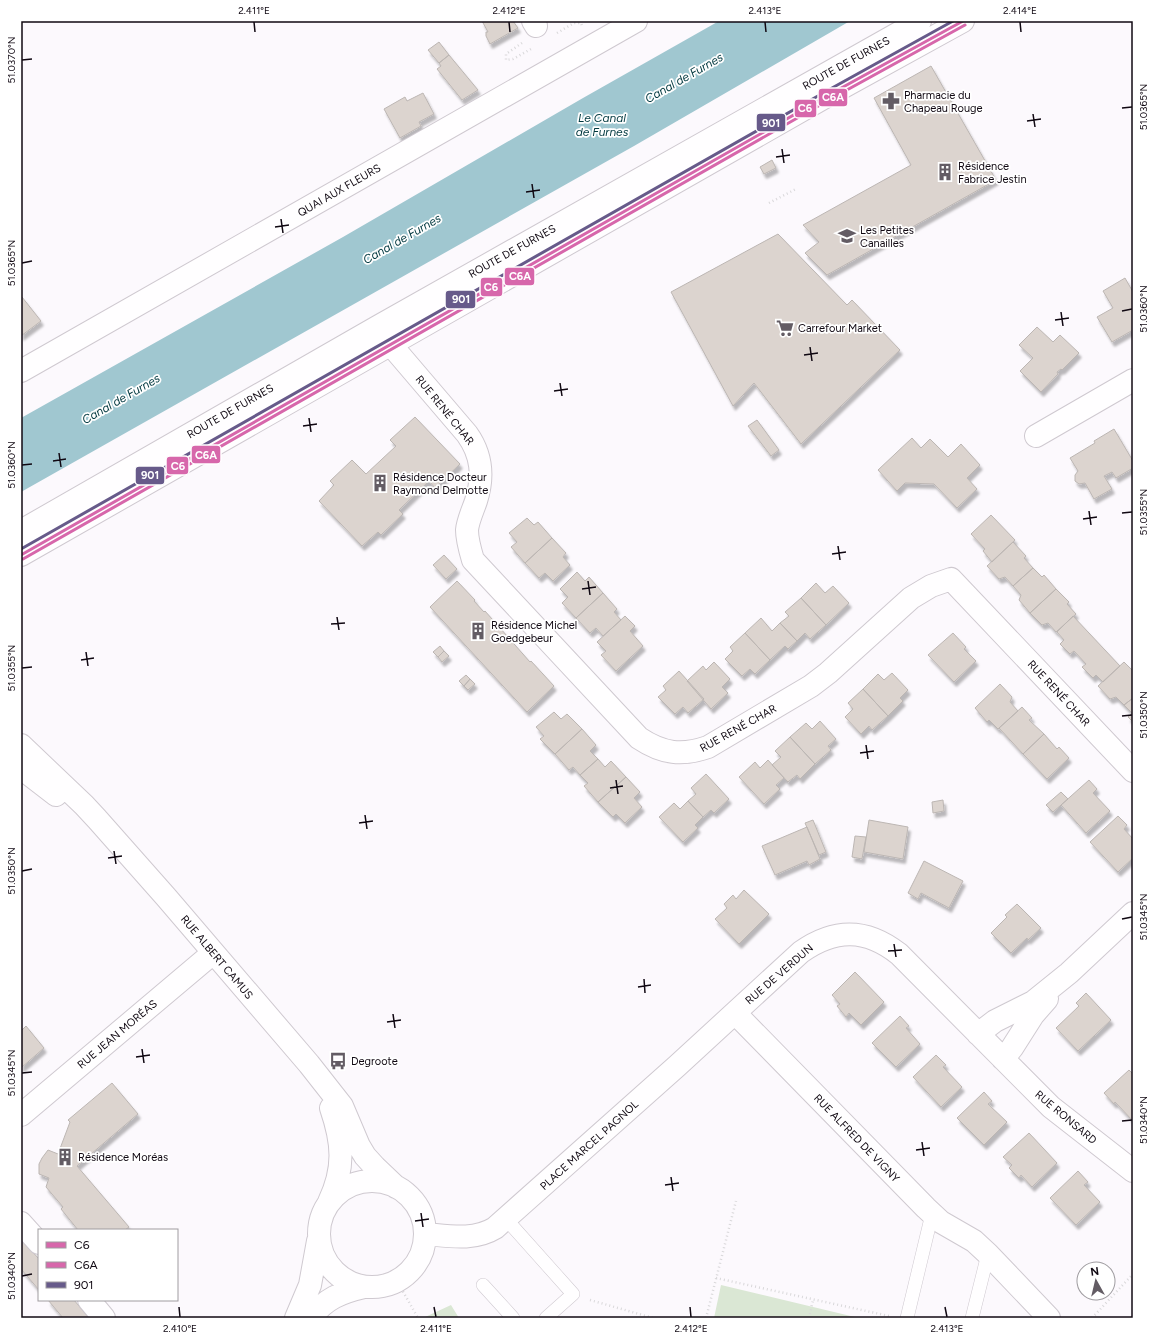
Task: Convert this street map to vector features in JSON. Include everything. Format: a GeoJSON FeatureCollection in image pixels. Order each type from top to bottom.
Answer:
{"type":"FeatureCollection","features":[{"type":"Feature","properties":{"kind":"street","name":"ROUTE DE FURNES"},"geometry":{"type":"LineString","coordinates":[[21,531],[379,326],[920,21]]}},
{"type":"Feature","properties":{"kind":"street","name":"ROUTE DE FURNES"},"geometry":{"type":"LineString","coordinates":[[21,555],[834,92],[963,21]]}},
{"type":"Feature","properties":{"kind":"street","name":"QUAI AUX FLEURS"},"geometry":{"type":"LineString","coordinates":[[21,371],[628,23]]}},
{"type":"Feature","properties":{"kind":"street","name":"RUE RENÉ CHAR"},"geometry":{"type":"LineString","coordinates":[[379,326],[391,344],[467,434],[477,449],[480,461],[480,485],[467,529],[469,545],[474,560],[634,733],[647,744],[677,753],[697,751],[708,747],[811,686],[911,598],[931,586],[951,579],[1133,771]]}},
{"type":"Feature","properties":{"kind":"street"},"geometry":{"type":"LineString","coordinates":[[1036,436],[1133,380]]}},
{"type":"Feature","properties":{"kind":"street","name":"RUE ALBERT CAMUS"},"geometry":{"type":"LineString","coordinates":[[21,745],[84,805],[162,892],[309,1064],[328,1098],[334,1116],[341,1152],[340,1176],[329,1202]]}},
{"type":"Feature","properties":{"kind":"street","name":"RUE ALBERT CAMUS"},"geometry":{"type":"LineString","coordinates":[[21,768],[116,841]]}},
{"type":"Feature","properties":{"kind":"street"},"geometry":{"type":"LineString","coordinates":[[1003,1059],[1012,1048],[1033,1015],[1070,973],[1133,913]]}},
{"type":"Feature","properties":{"kind":"street","name":"RUE DE VERDUN"},"geometry":{"type":"LineString","coordinates":[[735,1013],[802,952],[814,943],[828,937],[859,935],[881,941],[899,954],[1003,1059]]}},
{"type":"Feature","properties":{"kind":"street","name":"RUE JEAN MORÉAS"},"geometry":{"type":"LineString","coordinates":[[21,1115],[213,953]]}},
{"type":"Feature","properties":{"kind":"street"},"geometry":{"type":"LineString","coordinates":[[978,1034],[995,1021],[1033,1002],[1070,973]]}},
{"type":"Feature","properties":{"kind":"street","name":"RUE ALFRED DE VIGNY"},"geometry":{"type":"LineString","coordinates":[[735,1013],[932,1214],[941,1222],[971,1238],[1049,1318]]}},
{"type":"Feature","properties":{"kind":"street","name":"PLACE MARCEL PAGNOL"},"geometry":{"type":"LineString","coordinates":[[426,1234],[476,1236],[490,1231],[506,1219],[735,1013]]}},
{"type":"Feature","properties":{"kind":"street","name":"RUE RONSARD"},"geometry":{"type":"LineString","coordinates":[[1003,1059],[1051,1107],[1133,1171]]}},
{"type":"Feature","properties":{"kind":"street","name":"RUE ALBERT CAMUS"},"geometry":{"type":"LineString","coordinates":[[317,1076],[334,1093],[342,1106],[359,1146],[365,1156],[396,1187]]}},
{"type":"Feature","properties":{"kind":"street"},"geometry":{"type":"LineString","coordinates":[[311,1318],[322,1304],[334,1296],[364,1287],[381,1287],[397,1282],[410,1272],[420,1258],[426,1234],[424,1221],[418,1206],[407,1194],[385,1182],[360,1182],[341,1190],[329,1202],[321,1217],[319,1226],[319,1238],[322,1255],[329,1266],[334,1272],[348,1282],[364,1287]]}},
{"type":"Feature","properties":{"kind":"street"},"geometry":{"type":"LineString","coordinates":[[21,1223],[38,1242]]}},
{"type":"Feature","properties":{"kind":"street"},"geometry":{"type":"LineString","coordinates":[[296,1318],[311,1280],[319,1238]]}},
{"type":"Feature","properties":{"kind":"street"},"geometry":{"type":"LineString","coordinates":[[90,1301],[104,1318]]}},
{"type":"Feature","properties":{"kind":"lane"},"geometry":{"type":"LineString","coordinates":[[907,1318],[932,1214]]}},
{"type":"Feature","properties":{"kind":"lane"},"geometry":{"type":"LineString","coordinates":[[506,1219],[573,1294],[546,1318]]}},
{"type":"Feature","properties":{"kind":"lane"},"geometry":{"type":"LineString","coordinates":[[972,1318],[988,1254]]}},
{"type":"Feature","properties":{"kind":"lane"},"geometry":{"type":"LineString","coordinates":[[483,1285],[513,1318]]}},
{"type":"Feature","properties":{"kind":"path"},"geometry":{"type":"LineString","coordinates":[[769,203],[796,189]]}},
{"type":"Feature","properties":{"kind":"path"},"geometry":{"type":"LineString","coordinates":[[706,1318],[736,1201]]}},
{"type":"Feature","properties":{"kind":"path"},"geometry":{"type":"LineString","coordinates":[[1092,1318],[1133,1274]]}},
{"type":"Feature","properties":{"kind":"path"},"geometry":{"type":"LineString","coordinates":[[716,1278],[896,1318]]}},
{"type":"Feature","properties":{"kind":"path"},"geometry":{"type":"LineString","coordinates":[[397,1282],[418,1318]]}},
{"type":"Feature","properties":{"kind":"path"},"geometry":{"type":"LineString","coordinates":[[573,1294],[652,1318]]}},
{"type":"Feature","properties":{"kind":"path"},"geometry":{"type":"LineString","coordinates":[[809,1318],[813,1300]]}},
{"type":"Feature","properties":{"kind":"green space"},"geometry":{"type":"Polygon","coordinates":[[[721,1285],[859,1318],[714,1318],[721,1285]]]}},
{"type":"Feature","properties":{"kind":"green space"},"geometry":{"type":"Polygon","coordinates":[[[451,1305],[459,1318],[423,1318],[451,1305]]]}},
{"type":"Feature","properties":{"kind":"water","name":"Le Canal de Furnes"},"geometry":{"type":"Polygon","coordinates":[[[719,21],[850,21],[634,146],[21,492],[21,418],[343,237],[719,21]]]}},
{"type":"Feature","properties":{"kind":"building"},"geometry":{"type":"Polygon","coordinates":[[[482,21],[513,21],[518,28],[490,44],[486,36],[486,32],[488,32],[482,21]]]}},
{"type":"Feature","properties":{"kind":"building"},"geometry":{"type":"Polygon","coordinates":[[[439,42],[449,55],[439,63],[428,50],[439,42]]]}},
{"type":"Feature","properties":{"kind":"building"},"geometry":{"type":"Polygon","coordinates":[[[449,55],[478,90],[462,100],[437,69],[441,66],[439,63],[449,55]]]}},
{"type":"Feature","properties":{"kind":"building","name":"Résidence Fabrice Jestin"},"geometry":{"type":"Polygon","coordinates":[[[931,66],[996,180],[827,275],[805,253],[819,242],[803,225],[911,165],[874,98],[931,66]]]}},
{"type":"Feature","properties":{"kind":"building"},"geometry":{"type":"Polygon","coordinates":[[[423,93],[434,114],[419,122],[421,126],[400,138],[384,109],[405,97],[407,101],[423,93]]]}},
{"type":"Feature","properties":{"kind":"building"},"geometry":{"type":"Polygon","coordinates":[[[772,160],[776,168],[764,174],[760,167],[772,160]]]}},
{"type":"Feature","properties":{"kind":"building","name":"Carrefour Market"},"geometry":{"type":"Polygon","coordinates":[[[778,234],[847,305],[852,300],[900,350],[801,444],[754,383],[733,406],[671,292],[778,234]]]}},
{"type":"Feature","properties":{"kind":"building"},"geometry":{"type":"Polygon","coordinates":[[[1125,278],[1133,292],[1133,330],[1112,342],[1097,317],[1113,308],[1103,291],[1125,278]]]}},
{"type":"Feature","properties":{"kind":"building"},"geometry":{"type":"Polygon","coordinates":[[[21,297],[41,321],[21,336],[21,297]]]}},
{"type":"Feature","properties":{"kind":"building"},"geometry":{"type":"Polygon","coordinates":[[[1037,327],[1053,342],[1060,335],[1079,353],[1062,370],[1061,369],[1057,372],[1058,374],[1041,392],[1020,371],[1033,358],[1019,345],[1037,327]]]}},
{"type":"Feature","properties":{"kind":"building","name":"Résidence Docteur Raymond Delmotte"},"geometry":{"type":"Polygon","coordinates":[[[415,417],[460,464],[435,488],[429,481],[399,510],[403,514],[381,535],[378,532],[362,546],[319,501],[334,485],[330,481],[352,460],[366,474],[396,446],[390,440],[415,417]]]}},
{"type":"Feature","properties":{"kind":"building"},"geometry":{"type":"Polygon","coordinates":[[[757,420],[779,450],[771,456],[748,426],[757,420]]]}},
{"type":"Feature","properties":{"kind":"building"},"geometry":{"type":"Polygon","coordinates":[[[1114,429],[1133,461],[1133,468],[1116,478],[1112,472],[1104,476],[1112,489],[1094,499],[1085,483],[1079,484],[1075,481],[1075,475],[1078,471],[1070,458],[1095,443],[1094,441],[1114,429]]]}},
{"type":"Feature","properties":{"kind":"building"},"geometry":{"type":"Polygon","coordinates":[[[912,438],[921,448],[930,439],[948,457],[961,444],[980,465],[967,478],[977,489],[957,508],[934,484],[905,483],[897,491],[878,470],[912,438]]]}},
{"type":"Feature","properties":{"kind":"building"},"geometry":{"type":"Polygon","coordinates":[[[991,515],[1015,540],[992,562],[983,551],[985,549],[971,534],[991,515]]]}},
{"type":"Feature","properties":{"kind":"building"},"geometry":{"type":"Polygon","coordinates":[[[527,518],[534,525],[538,522],[552,538],[525,563],[511,547],[517,542],[509,533],[527,518]]]}},
{"type":"Feature","properties":{"kind":"building"},"geometry":{"type":"Polygon","coordinates":[[[552,538],[566,553],[563,557],[570,565],[553,581],[545,573],[539,578],[525,563],[552,538]]]}},
{"type":"Feature","properties":{"kind":"building"},"geometry":{"type":"Polygon","coordinates":[[[1013,542],[1026,556],[1024,558],[1033,568],[1013,586],[1005,577],[999,579],[987,566],[1013,542]]]}},
{"type":"Feature","properties":{"kind":"building"},"geometry":{"type":"Polygon","coordinates":[[[444,555],[457,569],[446,579],[433,565],[444,555]]]}},
{"type":"Feature","properties":{"kind":"building"},"geometry":{"type":"Polygon","coordinates":[[[1033,568],[1042,577],[1044,575],[1056,589],[1030,613],[1019,600],[1021,595],[1013,586],[1033,568]]]}},
{"type":"Feature","properties":{"kind":"building"},"geometry":{"type":"Polygon","coordinates":[[[577,572],[585,581],[589,577],[603,593],[576,618],[562,603],[568,597],[560,589],[577,572]]]}},
{"type":"Feature","properties":{"kind":"building","name":"Résidence Michel Goedgebeur"},"geometry":{"type":"Polygon","coordinates":[[[457,581],[530,662],[531,661],[554,686],[527,712],[430,607],[457,581]]]}},
{"type":"Feature","properties":{"kind":"building"},"geometry":{"type":"Polygon","coordinates":[[[816,583],[825,593],[833,586],[849,603],[826,625],[801,598],[816,583]]]}},
{"type":"Feature","properties":{"kind":"building"},"geometry":{"type":"Polygon","coordinates":[[[1056,589],[1069,602],[1067,604],[1076,614],[1056,632],[1048,623],[1042,625],[1030,613],[1056,589]]]}},
{"type":"Feature","properties":{"kind":"building"},"geometry":{"type":"Polygon","coordinates":[[[603,593],[617,609],[614,612],[621,620],[603,636],[596,628],[590,633],[576,618],[603,593]]]}},
{"type":"Feature","properties":{"kind":"building"},"geometry":{"type":"Polygon","coordinates":[[[801,598],[826,625],[810,639],[805,633],[797,641],[780,623],[789,616],[785,612],[801,598]]]}},
{"type":"Feature","properties":{"kind":"building"},"geometry":{"type":"Polygon","coordinates":[[[625,616],[635,626],[630,631],[643,646],[616,671],[601,655],[606,651],[597,642],[625,616]]]}},
{"type":"Feature","properties":{"kind":"building"},"geometry":{"type":"Polygon","coordinates":[[[1073,616],[1120,666],[1103,682],[1096,675],[1093,678],[1082,667],[1086,664],[1074,651],[1070,654],[1060,644],[1064,640],[1057,632],[1073,616]]]}},
{"type":"Feature","properties":{"kind":"building"},"geometry":{"type":"Polygon","coordinates":[[[761,618],[772,631],[780,623],[797,641],[788,649],[785,646],[770,660],[745,633],[761,618]]]}},
{"type":"Feature","properties":{"kind":"building"},"geometry":{"type":"Polygon","coordinates":[[[745,633],[770,660],[755,674],[750,669],[742,676],[725,659],[733,651],[730,647],[745,633]]]}},
{"type":"Feature","properties":{"kind":"building"},"geometry":{"type":"Polygon","coordinates":[[[953,633],[966,647],[964,649],[976,661],[954,682],[928,655],[953,633]]]}},
{"type":"Feature","properties":{"kind":"building"},"geometry":{"type":"Polygon","coordinates":[[[440,646],[444,651],[438,657],[433,652],[440,646]]]}},
{"type":"Feature","properties":{"kind":"building"},"geometry":{"type":"Polygon","coordinates":[[[444,651],[449,656],[442,662],[438,657],[444,651]]]}},
{"type":"Feature","properties":{"kind":"building"},"geometry":{"type":"Polygon","coordinates":[[[714,662],[730,679],[722,687],[728,693],[711,709],[687,681],[703,666],[706,670],[714,662]]]}},
{"type":"Feature","properties":{"kind":"building"},"geometry":{"type":"Polygon","coordinates":[[[1124,662],[1133,671],[1133,698],[1124,705],[1116,697],[1110,699],[1098,686],[1124,662]]]}},
{"type":"Feature","properties":{"kind":"building"},"geometry":{"type":"Polygon","coordinates":[[[679,671],[704,699],[688,713],[683,707],[675,714],[658,697],[666,690],[663,686],[679,671]]]}},
{"type":"Feature","properties":{"kind":"building"},"geometry":{"type":"Polygon","coordinates":[[[892,673],[908,690],[900,698],[903,701],[888,716],[863,689],[878,674],[884,680],[892,673]]]}},
{"type":"Feature","properties":{"kind":"building"},"geometry":{"type":"Polygon","coordinates":[[[466,675],[470,679],[464,686],[459,681],[466,675]]]}},
{"type":"Feature","properties":{"kind":"building"},"geometry":{"type":"Polygon","coordinates":[[[470,679],[475,684],[468,690],[464,686],[470,679]]]}},
{"type":"Feature","properties":{"kind":"building"},"geometry":{"type":"Polygon","coordinates":[[[1000,684],[1012,697],[1010,702],[1018,711],[998,729],[989,720],[987,722],[975,708],[1000,684]]]}},
{"type":"Feature","properties":{"kind":"building"},"geometry":{"type":"Polygon","coordinates":[[[863,689],[888,716],[872,730],[869,726],[861,734],[845,717],[853,709],[848,703],[863,689]]]}},
{"type":"Feature","properties":{"kind":"building"},"geometry":{"type":"Polygon","coordinates":[[[1133,698],[1133,722],[1128,717],[1132,713],[1124,705],[1133,698]]]}},
{"type":"Feature","properties":{"kind":"building"},"geometry":{"type":"Polygon","coordinates":[[[1022,707],[1032,718],[1029,720],[1044,734],[1023,754],[999,728],[1022,707]]]}},
{"type":"Feature","properties":{"kind":"building"},"geometry":{"type":"Polygon","coordinates":[[[554,712],[561,719],[567,714],[582,729],[555,754],[540,739],[544,736],[536,727],[554,712]]]}},
{"type":"Feature","properties":{"kind":"building"},"geometry":{"type":"Polygon","coordinates":[[[820,721],[836,739],[828,746],[831,750],[815,764],[790,737],[806,723],[812,729],[820,721]]]}},
{"type":"Feature","properties":{"kind":"building"},"geometry":{"type":"Polygon","coordinates":[[[582,729],[596,745],[590,751],[598,759],[580,775],[573,767],[569,770],[555,754],[582,729]]]}},
{"type":"Feature","properties":{"kind":"building"},"geometry":{"type":"Polygon","coordinates":[[[1044,734],[1057,749],[1059,747],[1069,758],[1047,779],[1023,754],[1044,734]]]}},
{"type":"Feature","properties":{"kind":"building"},"geometry":{"type":"Polygon","coordinates":[[[790,737],[815,764],[800,779],[797,775],[788,782],[772,765],[781,757],[775,751],[790,737]]]}},
{"type":"Feature","properties":{"kind":"building"},"geometry":{"type":"Polygon","coordinates":[[[598,759],[605,767],[611,761],[626,777],[598,802],[584,786],[588,783],[580,775],[598,759]]]}},
{"type":"Feature","properties":{"kind":"building"},"geometry":{"type":"Polygon","coordinates":[[[768,760],[784,778],[776,785],[780,789],[764,804],[739,777],[755,762],[760,768],[768,760]]]}},
{"type":"Feature","properties":{"kind":"building"},"geometry":{"type":"Polygon","coordinates":[[[706,774],[729,799],[714,813],[711,810],[703,817],[688,801],[696,794],[691,788],[706,774]]]}},
{"type":"Feature","properties":{"kind":"building"},"geometry":{"type":"Polygon","coordinates":[[[626,777],[640,792],[634,798],[642,807],[625,823],[616,814],[613,817],[598,802],[626,777]]]}},
{"type":"Feature","properties":{"kind":"building"},"geometry":{"type":"Polygon","coordinates":[[[1089,780],[1097,789],[1093,793],[1110,811],[1086,833],[1061,805],[1089,780]]]}},
{"type":"Feature","properties":{"kind":"building"},"geometry":{"type":"Polygon","coordinates":[[[1061,792],[1068,799],[1053,812],[1046,805],[1061,792]]]}},
{"type":"Feature","properties":{"kind":"building"},"geometry":{"type":"Polygon","coordinates":[[[943,800],[944,811],[933,813],[932,802],[943,800]]]}},
{"type":"Feature","properties":{"kind":"building"},"geometry":{"type":"Polygon","coordinates":[[[688,801],[703,817],[695,825],[698,828],[683,842],[659,817],[674,803],[680,809],[688,801]]]}},
{"type":"Feature","properties":{"kind":"building"},"geometry":{"type":"Polygon","coordinates":[[[1118,816],[1127,825],[1124,829],[1133,839],[1133,858],[1118,872],[1090,842],[1118,816]]]}},
{"type":"Feature","properties":{"kind":"building"},"geometry":{"type":"Polygon","coordinates":[[[813,820],[826,852],[819,855],[805,823],[813,820]]]}},
{"type":"Feature","properties":{"kind":"building"},"geometry":{"type":"Polygon","coordinates":[[[869,820],[908,827],[903,859],[864,852],[869,820]]]}},
{"type":"Feature","properties":{"kind":"building"},"geometry":{"type":"Polygon","coordinates":[[[807,827],[820,859],[809,865],[807,861],[775,875],[762,846],[807,827]]]}},
{"type":"Feature","properties":{"kind":"building"},"geometry":{"type":"Polygon","coordinates":[[[855,836],[866,837],[862,859],[852,857],[855,836]]]}},
{"type":"Feature","properties":{"kind":"building"},"geometry":{"type":"Polygon","coordinates":[[[924,861],[963,881],[949,908],[921,893],[918,899],[908,893],[924,861]]]}},
{"type":"Feature","properties":{"kind":"building"},"geometry":{"type":"Polygon","coordinates":[[[744,890],[769,914],[739,944],[715,919],[727,908],[724,904],[733,895],[736,899],[744,890]]]}},
{"type":"Feature","properties":{"kind":"building"},"geometry":{"type":"Polygon","coordinates":[[[1017,904],[1041,928],[1028,940],[1027,938],[1011,953],[991,933],[1007,917],[1005,915],[1017,904]]]}},
{"type":"Feature","properties":{"kind":"building"},"geometry":{"type":"Polygon","coordinates":[[[855,972],[884,1002],[861,1025],[849,1013],[846,1017],[837,1006],[840,1004],[832,995],[855,972]]]}},
{"type":"Feature","properties":{"kind":"building"},"geometry":{"type":"Polygon","coordinates":[[[1086,993],[1111,1020],[1078,1051],[1056,1028],[1079,1006],[1076,1003],[1086,993]]]}},
{"type":"Feature","properties":{"kind":"building"},"geometry":{"type":"Polygon","coordinates":[[[900,1016],[909,1026],[906,1028],[920,1044],[896,1067],[872,1043],[900,1016]]]}},
{"type":"Feature","properties":{"kind":"building"},"geometry":{"type":"Polygon","coordinates":[[[26,1026],[44,1048],[21,1068],[21,1031],[26,1026]]]}},
{"type":"Feature","properties":{"kind":"building"},"geometry":{"type":"Polygon","coordinates":[[[936,1055],[946,1065],[943,1067],[962,1087],[941,1107],[913,1077],[936,1055]]]}},
{"type":"Feature","properties":{"kind":"building"},"geometry":{"type":"Polygon","coordinates":[[[1129,1070],[1133,1074],[1133,1121],[1104,1093],[1129,1070]]]}},
{"type":"Feature","properties":{"kind":"building","name":"Résidence Moréas"},"geometry":{"type":"Polygon","coordinates":[[[112,1083],[138,1114],[77,1166],[129,1227],[126,1229],[77,1229],[61,1209],[63,1207],[46,1187],[49,1178],[39,1174],[39,1164],[48,1150],[58,1154],[70,1122],[68,1120],[112,1083]]]}},
{"type":"Feature","properties":{"kind":"building"},"geometry":{"type":"Polygon","coordinates":[[[984,1092],[992,1101],[988,1104],[1007,1122],[984,1145],[957,1118],[984,1092]]]}},
{"type":"Feature","properties":{"kind":"building"},"geometry":{"type":"Polygon","coordinates":[[[1029,1133],[1057,1163],[1032,1187],[1021,1175],[1019,1178],[1009,1168],[1012,1165],[1003,1157],[1029,1133]]]}},
{"type":"Feature","properties":{"kind":"building"},"geometry":{"type":"Polygon","coordinates":[[[1078,1171],[1088,1182],[1084,1185],[1100,1202],[1076,1225],[1050,1198],[1078,1171]]]}},
{"type":"Feature","properties":{"kind":"building"},"geometry":{"type":"Polygon","coordinates":[[[21,1239],[38,1258],[38,1289],[21,1269],[21,1239]]]}},
{"type":"Feature","properties":{"kind":"building"},"geometry":{"type":"Polygon","coordinates":[[[49,1301],[75,1301],[89,1318],[63,1318],[49,1301]]]}},
{"type":"Feature","properties":{"kind":"transit line","name":"901"},"geometry":{"type":"LineString","coordinates":[[21,549],[832,88],[953,21]]}},
{"type":"Feature","properties":{"kind":"transit line","name":"C6"},"geometry":{"type":"LineString","coordinates":[[21,555],[834,92],[963,21]]}},
{"type":"Feature","properties":{"kind":"transit line","name":"C6A"},"geometry":{"type":"LineString","coordinates":[[23,559],[836,96],[965,25]]}},
{"type":"Feature","properties":{"kind":"place","name":"Pharmacie du Chapeau Rouge"},"geometry":{"type":"Point","coordinates":[891,101]}},
{"type":"Feature","properties":{"kind":"place","name":"Résidence Fabrice Jestin"},"geometry":{"type":"Point","coordinates":[945,172]}},
{"type":"Feature","properties":{"kind":"place","name":"Les Petites Canailles"},"geometry":{"type":"Point","coordinates":[847,236]}},
{"type":"Feature","properties":{"kind":"place","name":"Carrefour Market"},"geometry":{"type":"Point","coordinates":[785,328]}},
{"type":"Feature","properties":{"kind":"place","name":"Résidence Docteur Raymond Delmotte"},"geometry":{"type":"Point","coordinates":[380,483]}},
{"type":"Feature","properties":{"kind":"place","name":"Résidence Michel Goedgebeur"},"geometry":{"type":"Point","coordinates":[478,631]}},
{"type":"Feature","properties":{"kind":"place","name":"Degroote"},"geometry":{"type":"Point","coordinates":[338,1061]}},
{"type":"Feature","properties":{"kind":"place","name":"Résidence Moréas"},"geometry":{"type":"Point","coordinates":[65,1157]}},
{"type":"Feature","properties":{"kind":"water label","name":"Canal de Furnes"},"geometry":{"type":"Point","coordinates":[684,78]}},
{"type":"Feature","properties":{"kind":"water label","name":"Canal de Furnes"},"geometry":{"type":"Point","coordinates":[402,239]}},
{"type":"Feature","properties":{"kind":"water label","name":"Canal de Furnes"},"geometry":{"type":"Point","coordinates":[121,399]}}]}
